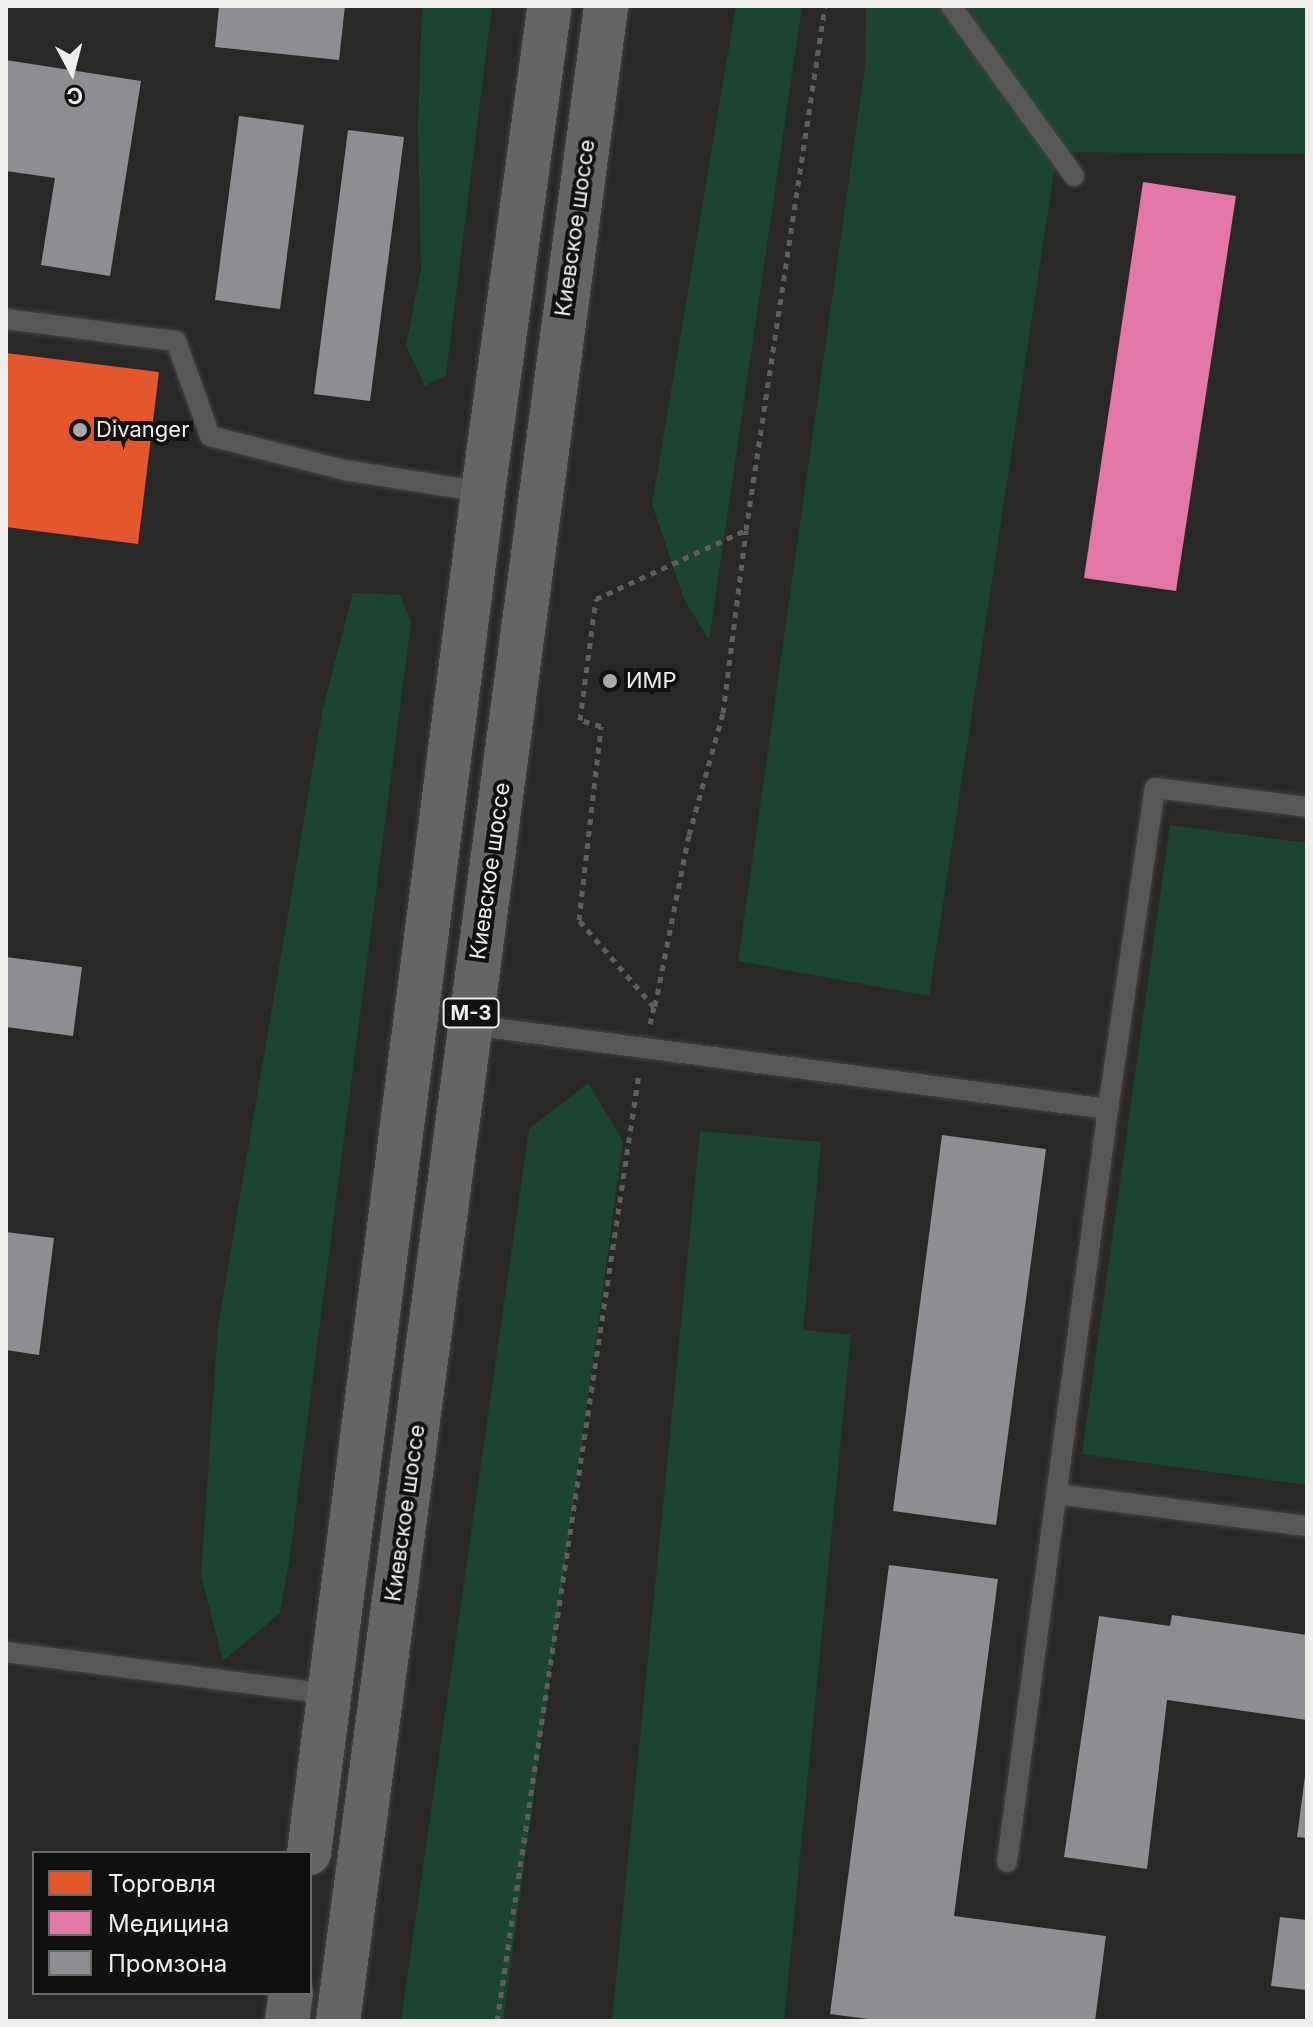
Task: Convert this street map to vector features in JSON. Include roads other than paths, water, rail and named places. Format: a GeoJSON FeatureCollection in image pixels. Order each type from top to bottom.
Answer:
{"type":"FeatureCollection","features":[{"type":"Feature","properties":{"kind":"highway","name":"М-3"},"geometry":{"type":"LineString","coordinates":[[309,1851],[483,492],[550,6]]}},
{"type":"Feature","properties":{"kind":"highway","name":"Киевское шоссе"},"geometry":{"type":"LineString","coordinates":[[338,2021],[606,6]]}},
{"type":"Feature","properties":{"kind":"highway"},"geometry":{"type":"LineString","coordinates":[[287,2021],[291,1995]]}},
{"type":"Feature","properties":{"kind":"lane"},"geometry":{"type":"LineString","coordinates":[[951,6],[1074,176]]}},
{"type":"Feature","properties":{"kind":"lane"},"geometry":{"type":"LineString","coordinates":[[6,319],[176,341],[210,436],[344,470],[483,492]]}},
{"type":"Feature","properties":{"kind":"lane"},"geometry":{"type":"LineString","coordinates":[[1007,1862],[1108,1109],[1155,788],[1307,807]]}},
{"type":"Feature","properties":{"kind":"lane"},"geometry":{"type":"LineString","coordinates":[[470,1025],[1108,1109]]}},
{"type":"Feature","properties":{"kind":"lane"},"geometry":{"type":"LineString","coordinates":[[1056,1494],[1307,1526]]}},
{"type":"Feature","properties":{"kind":"lane"},"geometry":{"type":"LineString","coordinates":[[6,1652],[330,1694]]}},
{"type":"Feature","properties":{"kind":"place","name":"Divanger"},"geometry":{"type":"Point","coordinates":[80,430]}},
{"type":"Feature","properties":{"kind":"place","name":"ИМР"},"geometry":{"type":"Point","coordinates":[610,681]}}]}
